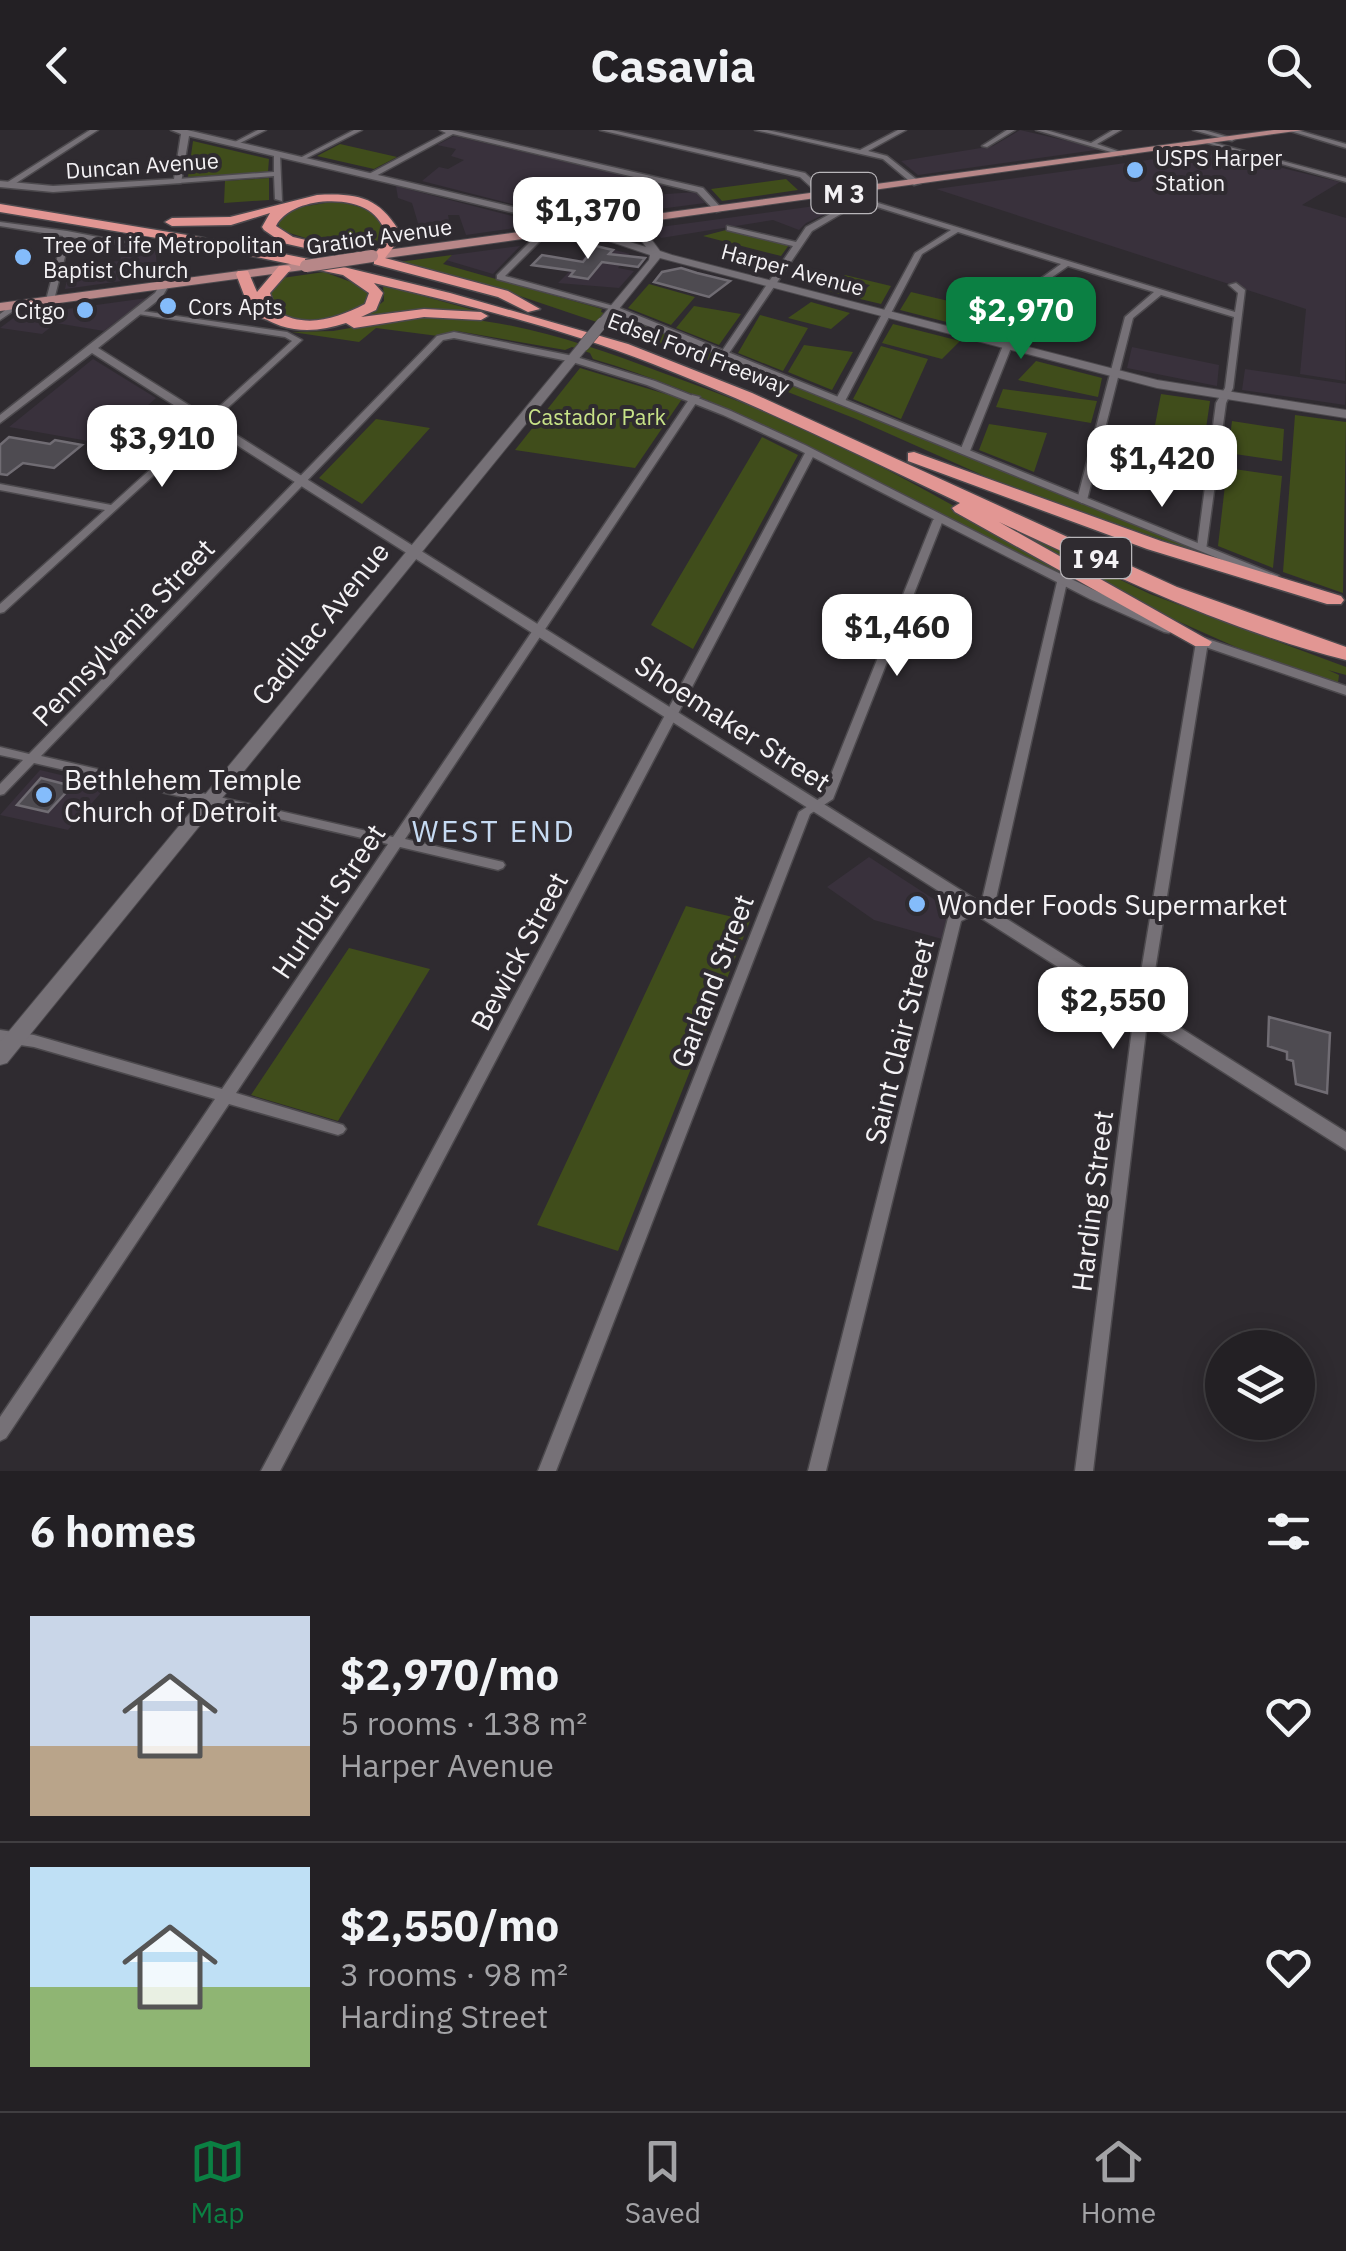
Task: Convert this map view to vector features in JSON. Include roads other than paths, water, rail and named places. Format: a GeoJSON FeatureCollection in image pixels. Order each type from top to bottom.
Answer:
{"type":"FeatureCollection","features":[{"type":"Feature","properties":{"kind":"highway"},"geometry":{"type":"LineString","coordinates":[[140,219],[218,223],[254,216],[301,199],[350,197],[377,204],[397,218],[416,250]]}},
{"type":"Feature","properties":{"kind":"highway"},"geometry":{"type":"LineString","coordinates":[[377,256],[395,236],[377,209],[360,202],[301,202],[278,211],[268,223],[272,231],[288,240],[470,284],[533,310]]}},
{"type":"Feature","properties":{"kind":"highway","name":"Edsel Ford Freeway"},"geometry":{"type":"LineString","coordinates":[[0,205],[140,219],[355,262],[533,310],[732,379],[914,457],[1115,552],[1346,639]]}},
{"type":"Feature","properties":{"kind":"highway","name":"Edsel Ford Freeway"},"geometry":{"type":"LineString","coordinates":[[0,205],[254,249],[382,277],[614,345],[726,388],[1156,584],[1346,654]]}},
{"type":"Feature","properties":{"kind":"highway"},"geometry":{"type":"LineString","coordinates":[[92,222],[358,278],[370,286],[376,300],[347,318],[316,325],[288,324],[270,312],[263,292],[288,268]]}},
{"type":"Feature","properties":{"kind":"highway"},"geometry":{"type":"LineString","coordinates":[[243,274],[257,313],[288,328],[324,329],[424,313],[464,314],[614,345]]}},
{"type":"Feature","properties":{"kind":"highway"},"geometry":{"type":"LineString","coordinates":[[873,453],[994,530],[1202,642]]}},
{"type":"Feature","properties":{"kind":"highway"},"geometry":{"type":"LineString","coordinates":[[914,457],[1154,544],[1340,602]]}},
{"type":"Feature","properties":{"kind":"main road","name":"Gratiot Avenue"},"geometry":{"type":"LineString","coordinates":[[0,307],[1294,130]]}},
{"type":"Feature","properties":{"kind":"main road"},"geometry":{"type":"LineString","coordinates":[[523,212],[539,234]]}},
{"type":"Feature","properties":{"kind":"main road"},"geometry":{"type":"LineString","coordinates":[[633,222],[656,254]]}},
{"type":"Feature","properties":{"kind":"main road","name":"Harper Avenue"},"geometry":{"type":"LineString","coordinates":[[578,229],[656,254],[1113,373],[1346,414]]}},
{"type":"Feature","properties":{"kind":"main road","name":"Cadillac Avenue"},"geometry":{"type":"LineString","coordinates":[[0,1057],[7,1037],[212,799],[656,254]]}},
{"type":"Feature","properties":{"kind":"street"},"geometry":{"type":"LineString","coordinates":[[4,184],[94,130]]}},
{"type":"Feature","properties":{"kind":"street"},"geometry":{"type":"LineString","coordinates":[[234,144],[263,130]]}},
{"type":"Feature","properties":{"kind":"street"},"geometry":{"type":"LineString","coordinates":[[301,159],[360,130]]}},
{"type":"Feature","properties":{"kind":"street"},"geometry":{"type":"LineString","coordinates":[[603,130],[802,175],[825,195]]}},
{"type":"Feature","properties":{"kind":"street"},"geometry":{"type":"LineString","coordinates":[[758,130],[889,159],[917,182]]}},
{"type":"Feature","properties":{"kind":"street"},"geometry":{"type":"LineString","coordinates":[[786,136],[798,130]]}},
{"type":"Feature","properties":{"kind":"street"},"geometry":{"type":"LineString","coordinates":[[861,152],[903,130]]}},
{"type":"Feature","properties":{"kind":"street"},"geometry":{"type":"LineString","coordinates":[[985,146],[1012,130]]}},
{"type":"Feature","properties":{"kind":"street"},"geometry":{"type":"LineString","coordinates":[[1039,130],[1123,154]]}},
{"type":"Feature","properties":{"kind":"street"},"geometry":{"type":"LineString","coordinates":[[1093,144],[1118,130]]}},
{"type":"Feature","properties":{"kind":"street"},"geometry":{"type":"LineString","coordinates":[[1196,130],[1232,139]]}},
{"type":"Feature","properties":{"kind":"street"},"geometry":{"type":"LineString","coordinates":[[1294,130],[1346,146]]}},
{"type":"Feature","properties":{"kind":"street"},"geometry":{"type":"LineString","coordinates":[[178,181],[180,131]]}},
{"type":"Feature","properties":{"kind":"street","name":"Harper Avenue"},"geometry":{"type":"LineString","coordinates":[[180,131],[523,212],[578,229]]}},
{"type":"Feature","properties":{"kind":"street"},"geometry":{"type":"LineString","coordinates":[[371,176],[448,131],[700,190],[719,210]]}},
{"type":"Feature","properties":{"kind":"street"},"geometry":{"type":"LineString","coordinates":[[1209,142],[1346,180]]}},
{"type":"Feature","properties":{"kind":"street"},"geometry":{"type":"LineString","coordinates":[[277,154],[278,199]]}},
{"type":"Feature","properties":{"kind":"street","name":"Duncan Avenue"},"geometry":{"type":"LineString","coordinates":[[4,184],[53,189],[278,174]]}},
{"type":"Feature","properties":{"kind":"street"},"geometry":{"type":"LineString","coordinates":[[839,193],[858,202],[1239,316]]}},
{"type":"Feature","properties":{"kind":"street"},"geometry":{"type":"LineString","coordinates":[[724,354],[812,227],[858,202]]}},
{"type":"Feature","properties":{"kind":"street"},"geometry":{"type":"LineString","coordinates":[[0,224],[120,242]]}},
{"type":"Feature","properties":{"kind":"street"},"geometry":{"type":"LineString","coordinates":[[730,228],[798,245]]}},
{"type":"Feature","properties":{"kind":"street"},"geometry":{"type":"LineString","coordinates":[[840,400],[919,253],[955,231]]}},
{"type":"Feature","properties":{"kind":"street"},"geometry":{"type":"LineString","coordinates":[[50,300],[67,232]]}},
{"type":"Feature","properties":{"kind":"street","name":"Edsel Ford Freeway"},"geometry":{"type":"LineString","coordinates":[[539,234],[500,277],[614,310],[1340,602]]}},
{"type":"Feature","properties":{"kind":"street"},"geometry":{"type":"LineString","coordinates":[[965,451],[1030,289],[1066,264]]}},
{"type":"Feature","properties":{"kind":"street"},"geometry":{"type":"LineString","coordinates":[[0,420],[159,295],[164,285]]}},
{"type":"Feature","properties":{"kind":"street"},"geometry":{"type":"LineString","coordinates":[[1202,548],[1242,292],[1233,286]]}},
{"type":"Feature","properties":{"kind":"street"},"geometry":{"type":"LineString","coordinates":[[1082,500],[1128,317],[1159,292]]}},
{"type":"Feature","properties":{"kind":"street"},"geometry":{"type":"LineString","coordinates":[[0,318],[18,304]]}},
{"type":"Feature","properties":{"kind":"street"},"geometry":{"type":"LineString","coordinates":[[0,610],[298,340],[287,335],[138,312]]}},
{"type":"Feature","properties":{"kind":"street","name":"Edsel Ford Freeway"},"geometry":{"type":"LineString","coordinates":[[448,335],[573,359],[694,397],[1062,582],[1202,642],[1346,691]]}},
{"type":"Feature","properties":{"kind":"street","name":"Pennsylvania Street"},"geometry":{"type":"LineString","coordinates":[[0,791],[440,338],[448,335]]}},
{"type":"Feature","properties":{"kind":"street","name":"Shoemaker Street"},"geometry":{"type":"LineString","coordinates":[[92,348],[1346,1142]]}},
{"type":"Feature","properties":{"kind":"street","name":"Hurlbut Street"},"geometry":{"type":"LineString","coordinates":[[0,1432],[694,397]]}},
{"type":"Feature","properties":{"kind":"street","name":"Bewick Street"},"geometry":{"type":"LineString","coordinates":[[270,1471],[810,453]]}},
{"type":"Feature","properties":{"kind":"street"},"geometry":{"type":"LineString","coordinates":[[0,487],[113,508]]}},
{"type":"Feature","properties":{"kind":"street","name":"Garland Street"},"geometry":{"type":"LineString","coordinates":[[548,1471],[805,812],[827,799],[938,520]]}},
{"type":"Feature","properties":{"kind":"street","name":"Saint Clair Street"},"geometry":{"type":"LineString","coordinates":[[818,1471],[955,918],[988,903],[1062,582]]}},
{"type":"Feature","properties":{"kind":"street","name":"Harding Street"},"geometry":{"type":"LineString","coordinates":[[1084,1471],[1141,1014],[1202,642]]}},
{"type":"Feature","properties":{"kind":"street"},"geometry":{"type":"LineString","coordinates":[[0,751],[498,865]]}},
{"type":"Feature","properties":{"kind":"street"},"geometry":{"type":"LineString","coordinates":[[7,1037],[338,1128]]}},
{"type":"Feature","properties":{"kind":"place","name":"USPS Harper Station"},"geometry":{"type":"Point","coordinates":[1135,170]}},
{"type":"Feature","properties":{"kind":"place","name":"Tree of Life Metropolitan Baptist Church"},"geometry":{"type":"Point","coordinates":[23,257]}},
{"type":"Feature","properties":{"kind":"place","name":"Cors Apts"},"geometry":{"type":"Point","coordinates":[168,306]}},
{"type":"Feature","properties":{"kind":"place","name":"Citgo"},"geometry":{"type":"Point","coordinates":[85,310]}},
{"type":"Feature","properties":{"kind":"place","name":"Bethlehem Temple Church of Detroit"},"geometry":{"type":"Point","coordinates":[44,795]}},
{"type":"Feature","properties":{"kind":"place","name":"Wonder Foods Supermarket"},"geometry":{"type":"Point","coordinates":[917,904]}},
{"type":"Feature","properties":{"kind":"district","name":"WEST END"},"geometry":{"type":"Point","coordinates":[494,830]}},
{"type":"Feature","properties":{"kind":"park label","name":"Castador Park"},"geometry":{"type":"Point","coordinates":[597,416]}}]}
